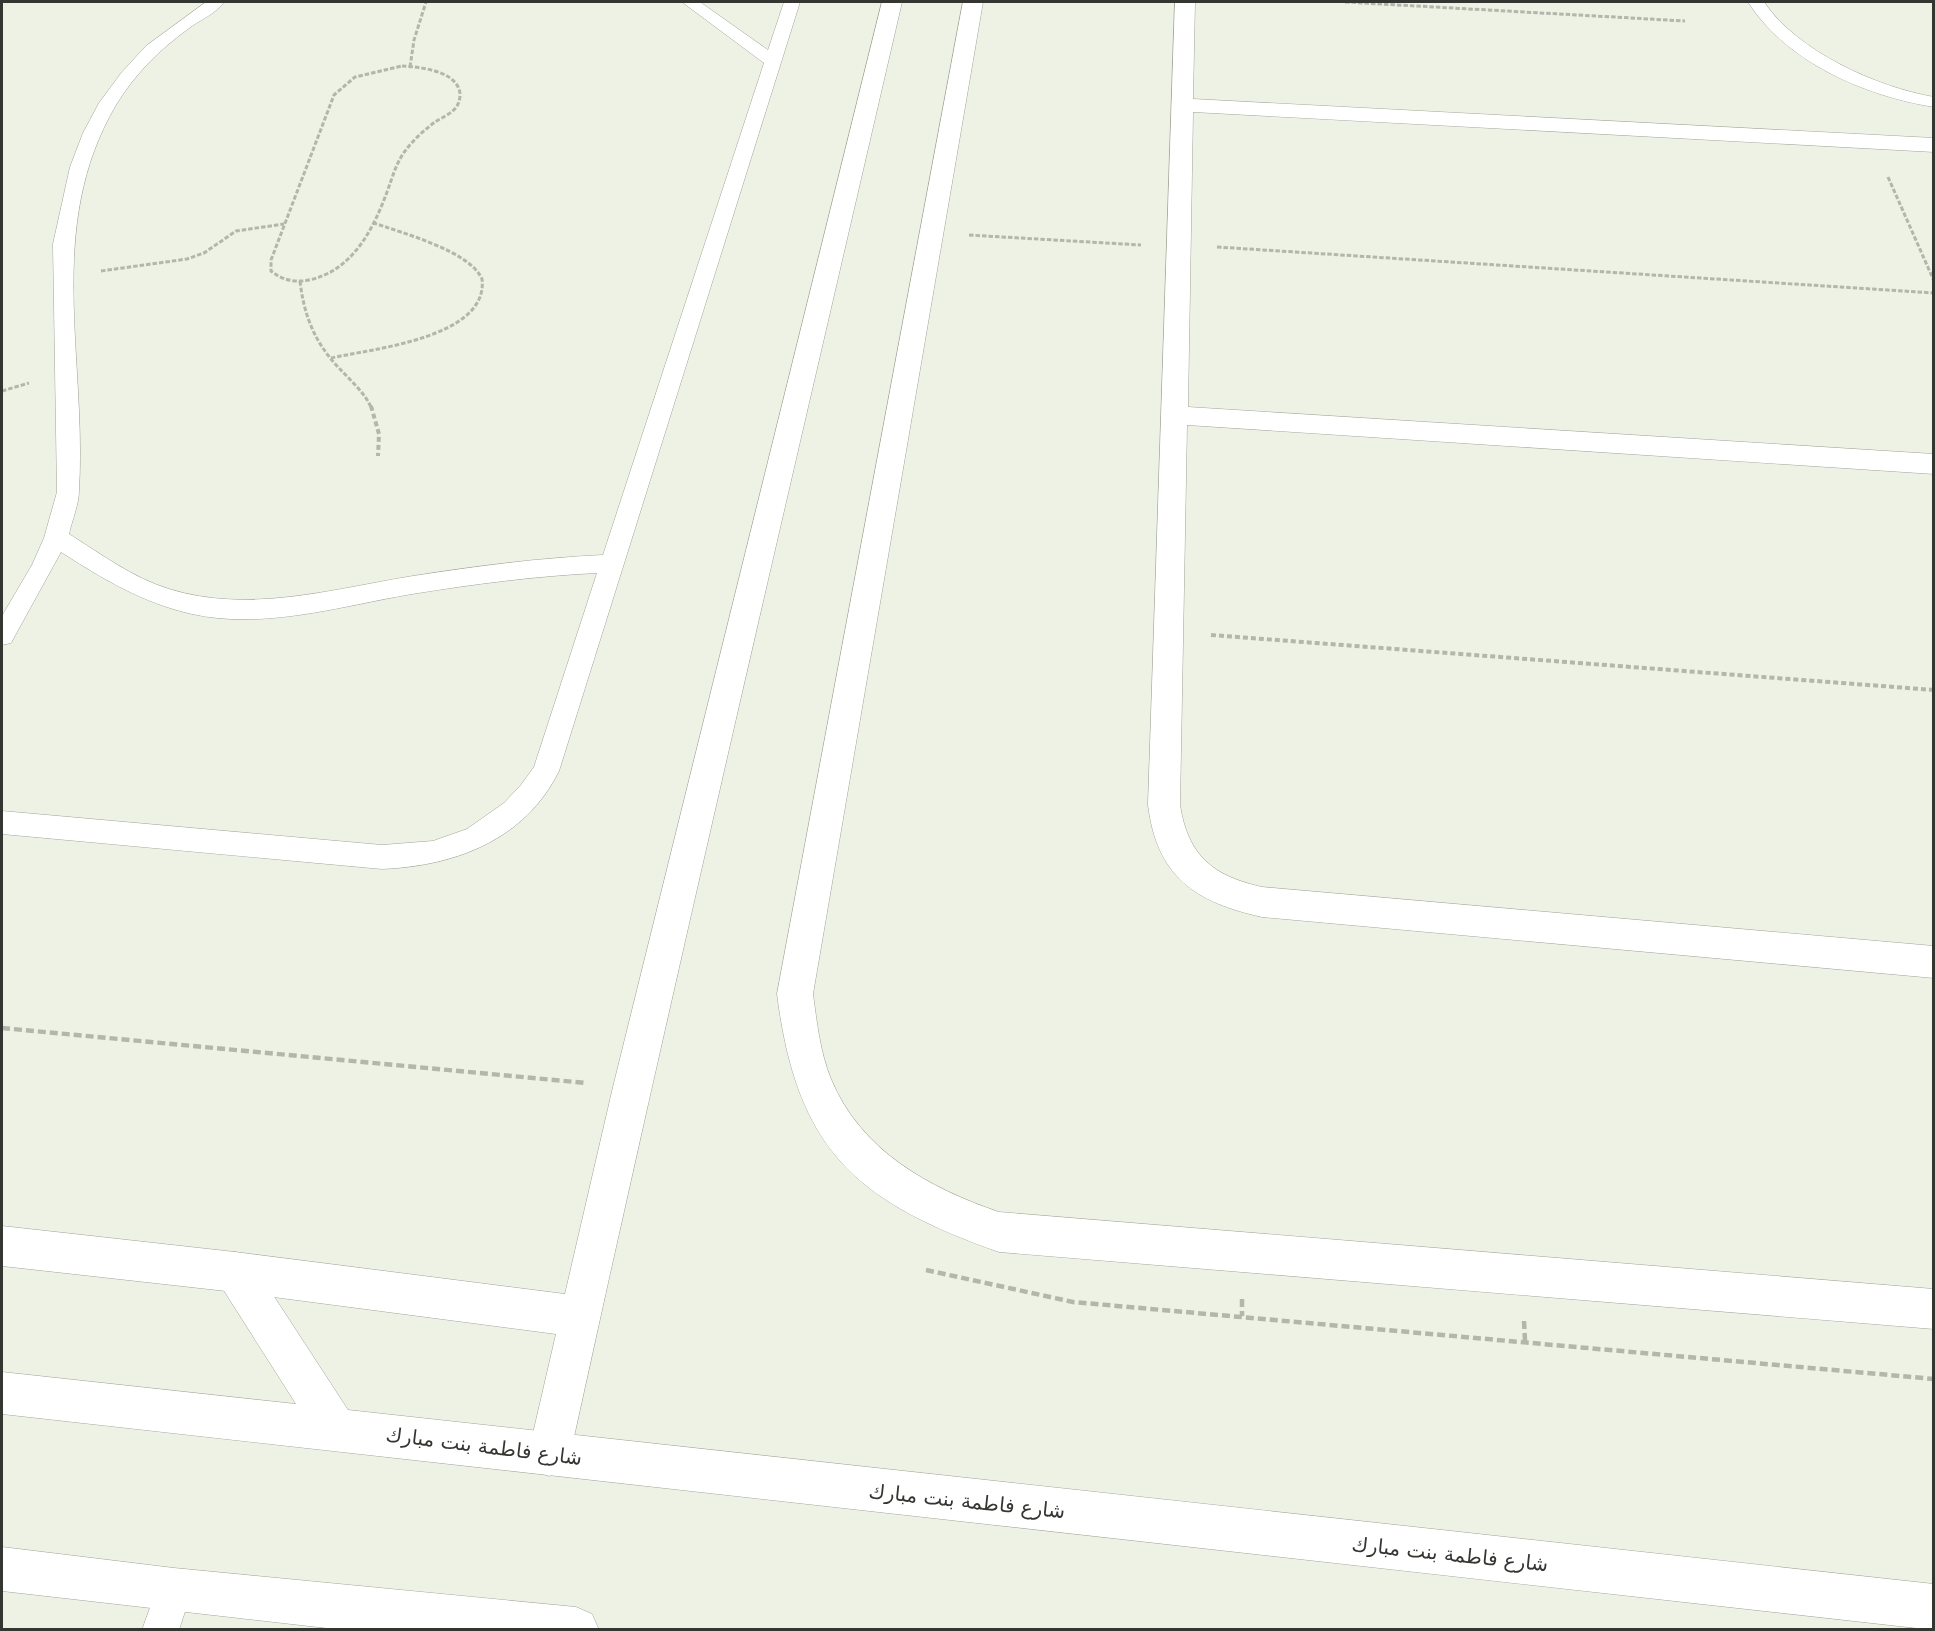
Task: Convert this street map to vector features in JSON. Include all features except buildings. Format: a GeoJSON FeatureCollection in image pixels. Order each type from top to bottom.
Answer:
{"type":"FeatureCollection","features":[{"type":"Feature","properties":{"kind":"street"},"geometry":{"type":"LineString","coordinates":[[549,1455],[582,1317],[632,1087],[892,2]]}},
{"type":"Feature","properties":{"kind":"street"},"geometry":{"type":"LineString","coordinates":[[973,2],[795,994],[797,1033],[807,1072],[825,1109],[848,1143],[879,1174],[914,1199],[956,1219],[999,1232],[1934,1309]]}},
{"type":"Feature","properties":{"kind":"street"},"geometry":{"type":"LineString","coordinates":[[1185,2],[1165,827],[1174,849],[1189,868],[1210,886],[1236,897],[1262,902],[1934,962]]}},
{"type":"Feature","properties":{"kind":"street"},"geometry":{"type":"LineString","coordinates":[[1183,105],[1934,145]]}},
{"type":"Feature","properties":{"kind":"street"},"geometry":{"type":"LineString","coordinates":[[1174,415],[1934,464]]}},
{"type":"Feature","properties":{"kind":"street"},"geometry":{"type":"LineString","coordinates":[[2,1246],[235,1272],[582,1317]]}},
{"type":"Feature","properties":{"kind":"street"},"geometry":{"type":"LineString","coordinates":[[235,1272],[335,1428]]}},
{"type":"Feature","properties":{"kind":"street","name":"شارع فاطمة بنت مبارك"},"geometry":{"type":"LineString","coordinates":[[2,1393],[335,1428],[549,1455],[1934,1607]]}},
{"type":"Feature","properties":{"kind":"street"},"geometry":{"type":"LineString","coordinates":[[2,1569],[167,1610],[576,1629]]}},
{"type":"Feature","properties":{"kind":"lane"},"geometry":{"type":"LineString","coordinates":[[2,636],[43,567],[56,538],[66,504],[69,471],[62,277],[67,212],[74,180],[96,120],[112,93],[132,70],[179,27],[216,2]]}},
{"type":"Feature","properties":{"kind":"lane"},"geometry":{"type":"LineString","coordinates":[[690,2],[773,62]]}},
{"type":"Feature","properties":{"kind":"lane"},"geometry":{"type":"LineString","coordinates":[[2,824],[382,857],[415,857],[448,851],[480,837],[508,819],[530,796],[546,771],[792,2]]}},
{"type":"Feature","properties":{"kind":"lane"},"geometry":{"type":"LineString","coordinates":[[1756,2],[1761,14],[1774,28],[1856,78],[1893,94],[1934,102]]}},
{"type":"Feature","properties":{"kind":"lane"},"geometry":{"type":"LineString","coordinates":[[56,538],[137,586],[163,597],[227,609],[298,604],[511,571],[612,563]]}},
{"type":"Feature","properties":{"kind":"path"},"geometry":{"type":"LineString","coordinates":[[410,67],[414,40],[426,2]]}},
{"type":"Feature","properties":{"kind":"path"},"geometry":{"type":"LineString","coordinates":[[1345,2],[1685,21]]}},
{"type":"Feature","properties":{"kind":"path"},"geometry":{"type":"LineString","coordinates":[[410,67],[440,73],[457,84],[462,97],[456,108],[431,126],[402,156],[374,222],[345,265],[325,277],[300,281],[282,279],[271,271],[271,260],[316,137],[338,88],[365,72],[410,67]]}},
{"type":"Feature","properties":{"kind":"path"},"geometry":{"type":"LineString","coordinates":[[1873,142],[1934,281]]}},
{"type":"Feature","properties":{"kind":"path"},"geometry":{"type":"LineString","coordinates":[[331,358],[429,334],[456,324],[477,307],[483,282],[477,271],[458,259],[374,222]]}},
{"type":"Feature","properties":{"kind":"path"},"geometry":{"type":"LineString","coordinates":[[62,277],[188,259],[204,253],[236,231],[284,224]]}},
{"type":"Feature","properties":{"kind":"path"},"geometry":{"type":"LineString","coordinates":[[932,232],[1138,245],[1179,244],[1934,293]]}},
{"type":"Feature","properties":{"kind":"path"},"geometry":{"type":"LineString","coordinates":[[300,281],[307,321],[331,358],[373,406],[379,421],[378,456]]}},
{"type":"Feature","properties":{"kind":"path"},"geometry":{"type":"LineString","coordinates":[[1168,631],[1934,690]]}},
{"type":"Feature","properties":{"kind":"path"},"geometry":{"type":"LineString","coordinates":[[2,1028],[632,1087]]}},
{"type":"Feature","properties":{"kind":"path"},"geometry":{"type":"LineString","coordinates":[[926,1270],[1073,1302],[1934,1379]]}}]}
